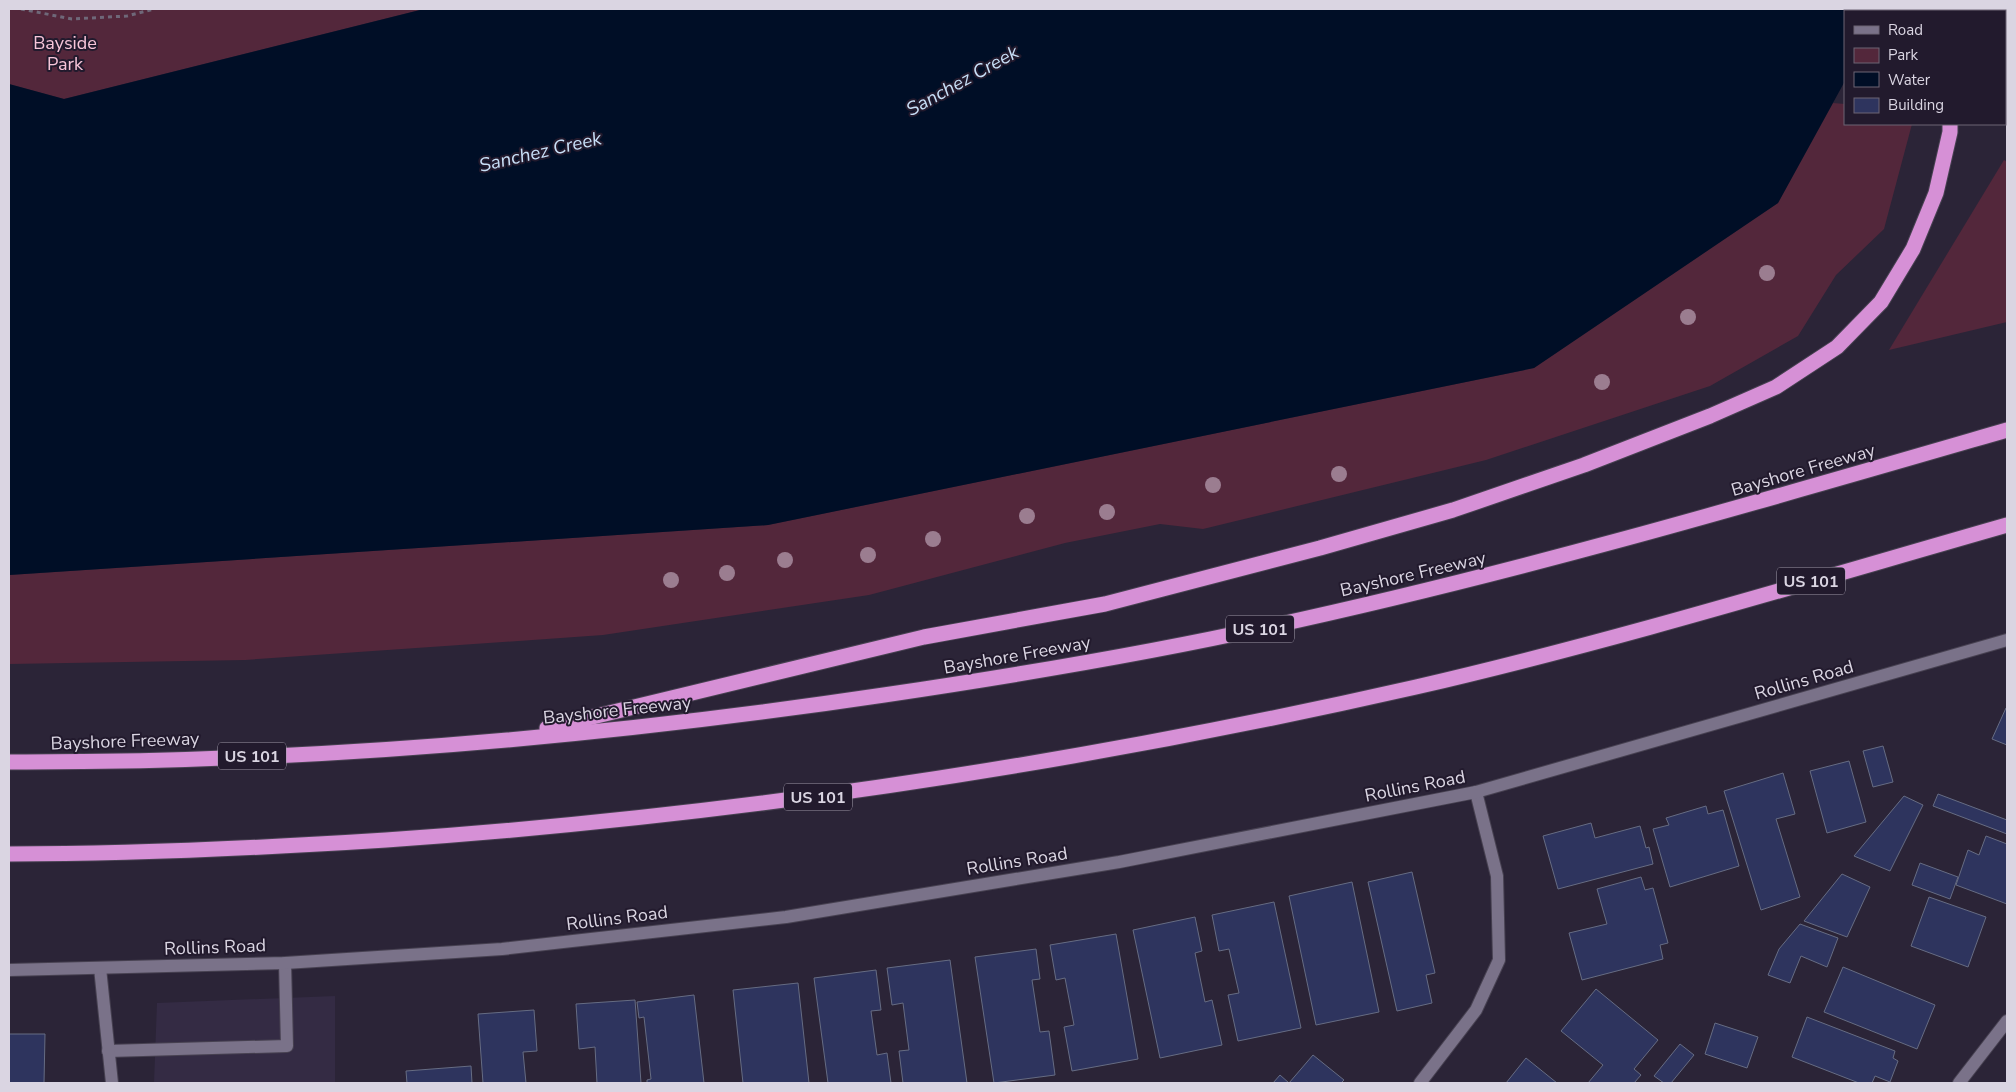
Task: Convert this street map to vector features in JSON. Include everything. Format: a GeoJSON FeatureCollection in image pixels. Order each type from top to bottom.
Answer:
{"type":"FeatureCollection","features":[{"type":"Feature","properties":{"kind":"highway"},"geometry":{"type":"LineString","coordinates":[[495,741],[924,637],[1105,604],[1320,548],[1452,510],[1566,472],[1710,416],[1776,387],[1837,347],[1881,302],[1913,249],[1936,193],[1950,128]]}},
{"type":"Feature","properties":{"kind":"highway","name":"Bayshore Freeway"},"geometry":{"type":"LineString","coordinates":[[9,762],[187,759],[344,752],[495,741],[651,726],[806,707],[961,684],[1110,658],[1263,628],[1416,593],[1568,555],[2007,430]]}},
{"type":"Feature","properties":{"kind":"highway","name":"US 101"},"geometry":{"type":"LineString","coordinates":[[9,854],[182,851],[492,832],[651,817],[804,799],[957,777],[1116,750],[1270,720],[1421,686],[1572,649],[2007,525]]}},
{"type":"Feature","properties":{"kind":"street","name":"Rollins Road"},"geometry":{"type":"LineString","coordinates":[[9,970],[285,963],[502,949],[786,916],[1119,862],[1476,792],[2007,640]]}},
{"type":"Feature","properties":{"kind":"street"},"geometry":{"type":"LineString","coordinates":[[1420,1083],[1476,1010],[1498,960],[1497,876],[1476,792]]}},
{"type":"Feature","properties":{"kind":"street"},"geometry":{"type":"LineString","coordinates":[[108,1051],[287,1046],[285,963]]}},
{"type":"Feature","properties":{"kind":"street"},"geometry":{"type":"LineString","coordinates":[[100,968],[112,1083]]}},
{"type":"Feature","properties":{"kind":"street"},"geometry":{"type":"LineString","coordinates":[[1959,1083],[2007,1020]]}},
{"type":"Feature","properties":{"kind":"path"},"geometry":{"type":"LineString","coordinates":[[21,9],[72,19],[127,16],[154,9]]}},
{"type":"Feature","properties":{"kind":"shaded area"},"geometry":{"type":"Polygon","coordinates":[[[335,996],[335,1083],[154,1083],[157,1003],[335,996]]]}},
{"type":"Feature","properties":{"kind":"green space","name":"Bayside Park"},"geometry":{"type":"Polygon","coordinates":[[[9,9],[424,9],[64,99],[9,84],[9,9]]]}},
{"type":"Feature","properties":{"kind":"green space"},"geometry":{"type":"Polygon","coordinates":[[[1833,103],[1844,104],[1844,125],[1912,125],[1884,229],[1836,275],[1798,336],[1710,386],[1486,460],[1203,529],[1160,524],[1065,543],[869,595],[603,635],[245,660],[9,664],[9,575],[768,525],[1534,368],[1778,203],[1833,103]]]}},
{"type":"Feature","properties":{"kind":"green space"},"geometry":{"type":"Polygon","coordinates":[[[2004,160],[2007,162],[2007,322],[1889,350],[2004,160]]]}},
{"type":"Feature","properties":{"kind":"water","name":"Sanchez Creek"},"geometry":{"type":"Polygon","coordinates":[[[424,9],[1949,9],[1844,10],[1844,83],[1778,203],[1534,368],[768,525],[9,575],[9,84],[64,99],[424,9]]]}},
{"type":"Feature","properties":{"kind":"building"},"geometry":{"type":"Polygon","coordinates":[[[2007,708],[2007,745],[1992,739],[2007,708]]]}},
{"type":"Feature","properties":{"kind":"building"},"geometry":{"type":"Polygon","coordinates":[[[1883,746],[1893,782],[1873,787],[1863,751],[1883,746]]]}},
{"type":"Feature","properties":{"kind":"building"},"geometry":{"type":"Polygon","coordinates":[[[1849,761],[1866,822],[1827,833],[1810,771],[1849,761]]]}},
{"type":"Feature","properties":{"kind":"building"},"geometry":{"type":"Polygon","coordinates":[[[1783,773],[1795,814],[1776,819],[1800,897],[1761,910],[1724,791],[1783,773]]]}},
{"type":"Feature","properties":{"kind":"building"},"geometry":{"type":"Polygon","coordinates":[[[1938,794],[2007,820],[2007,834],[1933,806],[1938,794]]]}},
{"type":"Feature","properties":{"kind":"building"},"geometry":{"type":"Polygon","coordinates":[[[1904,796],[1923,805],[1890,871],[1854,856],[1904,796]]]}},
{"type":"Feature","properties":{"kind":"building"},"geometry":{"type":"Polygon","coordinates":[[[1706,806],[1708,814],[1723,810],[1739,866],[1670,887],[1653,829],[1669,825],[1666,818],[1706,806]]]}},
{"type":"Feature","properties":{"kind":"building"},"geometry":{"type":"Polygon","coordinates":[[[1591,823],[1595,838],[1640,826],[1646,848],[1649,847],[1653,864],[1558,889],[1543,836],[1591,823]]]}},
{"type":"Feature","properties":{"kind":"building"},"geometry":{"type":"Polygon","coordinates":[[[1986,836],[2007,844],[2007,904],[1956,885],[1968,850],[1979,855],[1986,836]]]}},
{"type":"Feature","properties":{"kind":"building"},"geometry":{"type":"Polygon","coordinates":[[[1920,863],[1958,877],[1950,899],[1912,885],[1920,863]]]}},
{"type":"Feature","properties":{"kind":"building"},"geometry":{"type":"Polygon","coordinates":[[[1412,872],[1435,973],[1426,975],[1432,1003],[1397,1011],[1368,882],[1412,872]]]}},
{"type":"Feature","properties":{"kind":"building"},"geometry":{"type":"Polygon","coordinates":[[[1842,874],[1870,887],[1847,937],[1804,921],[1842,874]]]}},
{"type":"Feature","properties":{"kind":"building"},"geometry":{"type":"Polygon","coordinates":[[[1641,877],[1645,890],[1653,888],[1668,943],[1660,945],[1663,959],[1582,980],[1569,933],[1607,924],[1597,889],[1641,877]]]}},
{"type":"Feature","properties":{"kind":"building"},"geometry":{"type":"Polygon","coordinates":[[[1352,882],[1379,1012],[1316,1025],[1289,896],[1352,882]]]}},
{"type":"Feature","properties":{"kind":"building"},"geometry":{"type":"Polygon","coordinates":[[[1929,897],[1986,917],[1968,967],[1911,946],[1929,897]]]}},
{"type":"Feature","properties":{"kind":"building"},"geometry":{"type":"Polygon","coordinates":[[[1274,902],[1301,1028],[1238,1041],[1228,995],[1239,993],[1229,949],[1219,951],[1212,915],[1274,902]]]}},
{"type":"Feature","properties":{"kind":"building"},"geometry":{"type":"Polygon","coordinates":[[[1195,917],[1202,951],[1195,953],[1205,1002],[1212,1000],[1222,1045],[1160,1058],[1133,930],[1195,917]]]}},
{"type":"Feature","properties":{"kind":"building"},"geometry":{"type":"Polygon","coordinates":[[[1800,924],[1838,938],[1827,967],[1801,956],[1790,983],[1768,975],[1779,949],[1800,924]]]}},
{"type":"Feature","properties":{"kind":"building"},"geometry":{"type":"Polygon","coordinates":[[[1116,934],[1138,1059],[1072,1071],[1064,1027],[1074,1025],[1065,978],[1056,980],[1050,945],[1116,934]]]}},
{"type":"Feature","properties":{"kind":"building"},"geometry":{"type":"Polygon","coordinates":[[[1036,949],[1040,979],[1032,980],[1040,1032],[1049,1031],[1055,1075],[994,1083],[975,957],[1036,949]]]}},
{"type":"Feature","properties":{"kind":"building"},"geometry":{"type":"Polygon","coordinates":[[[950,960],[967,1083],[903,1083],[899,1051],[909,1050],[903,1003],[892,1005],[887,968],[950,960]]]}},
{"type":"Feature","properties":{"kind":"building"},"geometry":{"type":"Polygon","coordinates":[[[1843,967],[1935,1005],[1917,1049],[1824,1012],[1843,967]]]}},
{"type":"Feature","properties":{"kind":"building"},"geometry":{"type":"Polygon","coordinates":[[[876,970],[881,1010],[871,1011],[877,1055],[887,1053],[891,1083],[828,1083],[814,978],[876,970]]]}},
{"type":"Feature","properties":{"kind":"building"},"geometry":{"type":"Polygon","coordinates":[[[798,983],[809,1083],[743,1083],[733,990],[798,983]]]}},
{"type":"Feature","properties":{"kind":"building"},"geometry":{"type":"Polygon","coordinates":[[[1596,989],[1658,1040],[1634,1069],[1641,1075],[1634,1083],[1588,1083],[1603,1065],[1561,1031],[1596,989]]]}},
{"type":"Feature","properties":{"kind":"building"},"geometry":{"type":"Polygon","coordinates":[[[694,995],[704,1083],[647,1083],[647,1080],[651,1079],[644,1017],[639,1018],[637,1002],[694,995]]]}},
{"type":"Feature","properties":{"kind":"building"},"geometry":{"type":"Polygon","coordinates":[[[635,1000],[641,1083],[597,1083],[595,1047],[579,1049],[576,1004],[635,1000]]]}},
{"type":"Feature","properties":{"kind":"building"},"geometry":{"type":"Polygon","coordinates":[[[534,1010],[537,1051],[523,1052],[526,1083],[483,1083],[478,1014],[534,1010]]]}},
{"type":"Feature","properties":{"kind":"building"},"geometry":{"type":"Polygon","coordinates":[[[1807,1017],[1895,1051],[1893,1058],[1898,1061],[1890,1082],[1875,1076],[1872,1083],[1859,1083],[1792,1057],[1807,1017]]]}},
{"type":"Feature","properties":{"kind":"building"},"geometry":{"type":"Polygon","coordinates":[[[1715,1023],[1758,1037],[1747,1068],[1705,1054],[1715,1023]]]}},
{"type":"Feature","properties":{"kind":"building"},"geometry":{"type":"Polygon","coordinates":[[[9,1034],[45,1034],[44,1083],[9,1083],[9,1034]]]}},
{"type":"Feature","properties":{"kind":"building"},"geometry":{"type":"Polygon","coordinates":[[[1680,1044],[1694,1055],[1671,1083],[1664,1083],[1654,1076],[1680,1044]]]}},
{"type":"Feature","properties":{"kind":"building"},"geometry":{"type":"Polygon","coordinates":[[[1313,1055],[1344,1080],[1341,1083],[1289,1083],[1313,1055]]]}},
{"type":"Feature","properties":{"kind":"building"},"geometry":{"type":"Polygon","coordinates":[[[1526,1058],[1557,1083],[1506,1083],[1526,1058]]]}},
{"type":"Feature","properties":{"kind":"building"},"geometry":{"type":"Polygon","coordinates":[[[471,1066],[472,1083],[407,1083],[406,1071],[471,1066]]]}},
{"type":"Feature","properties":{"kind":"building"},"geometry":{"type":"Polygon","coordinates":[[[1280,1075],[1289,1083],[1273,1083],[1280,1075]]]}}]}
